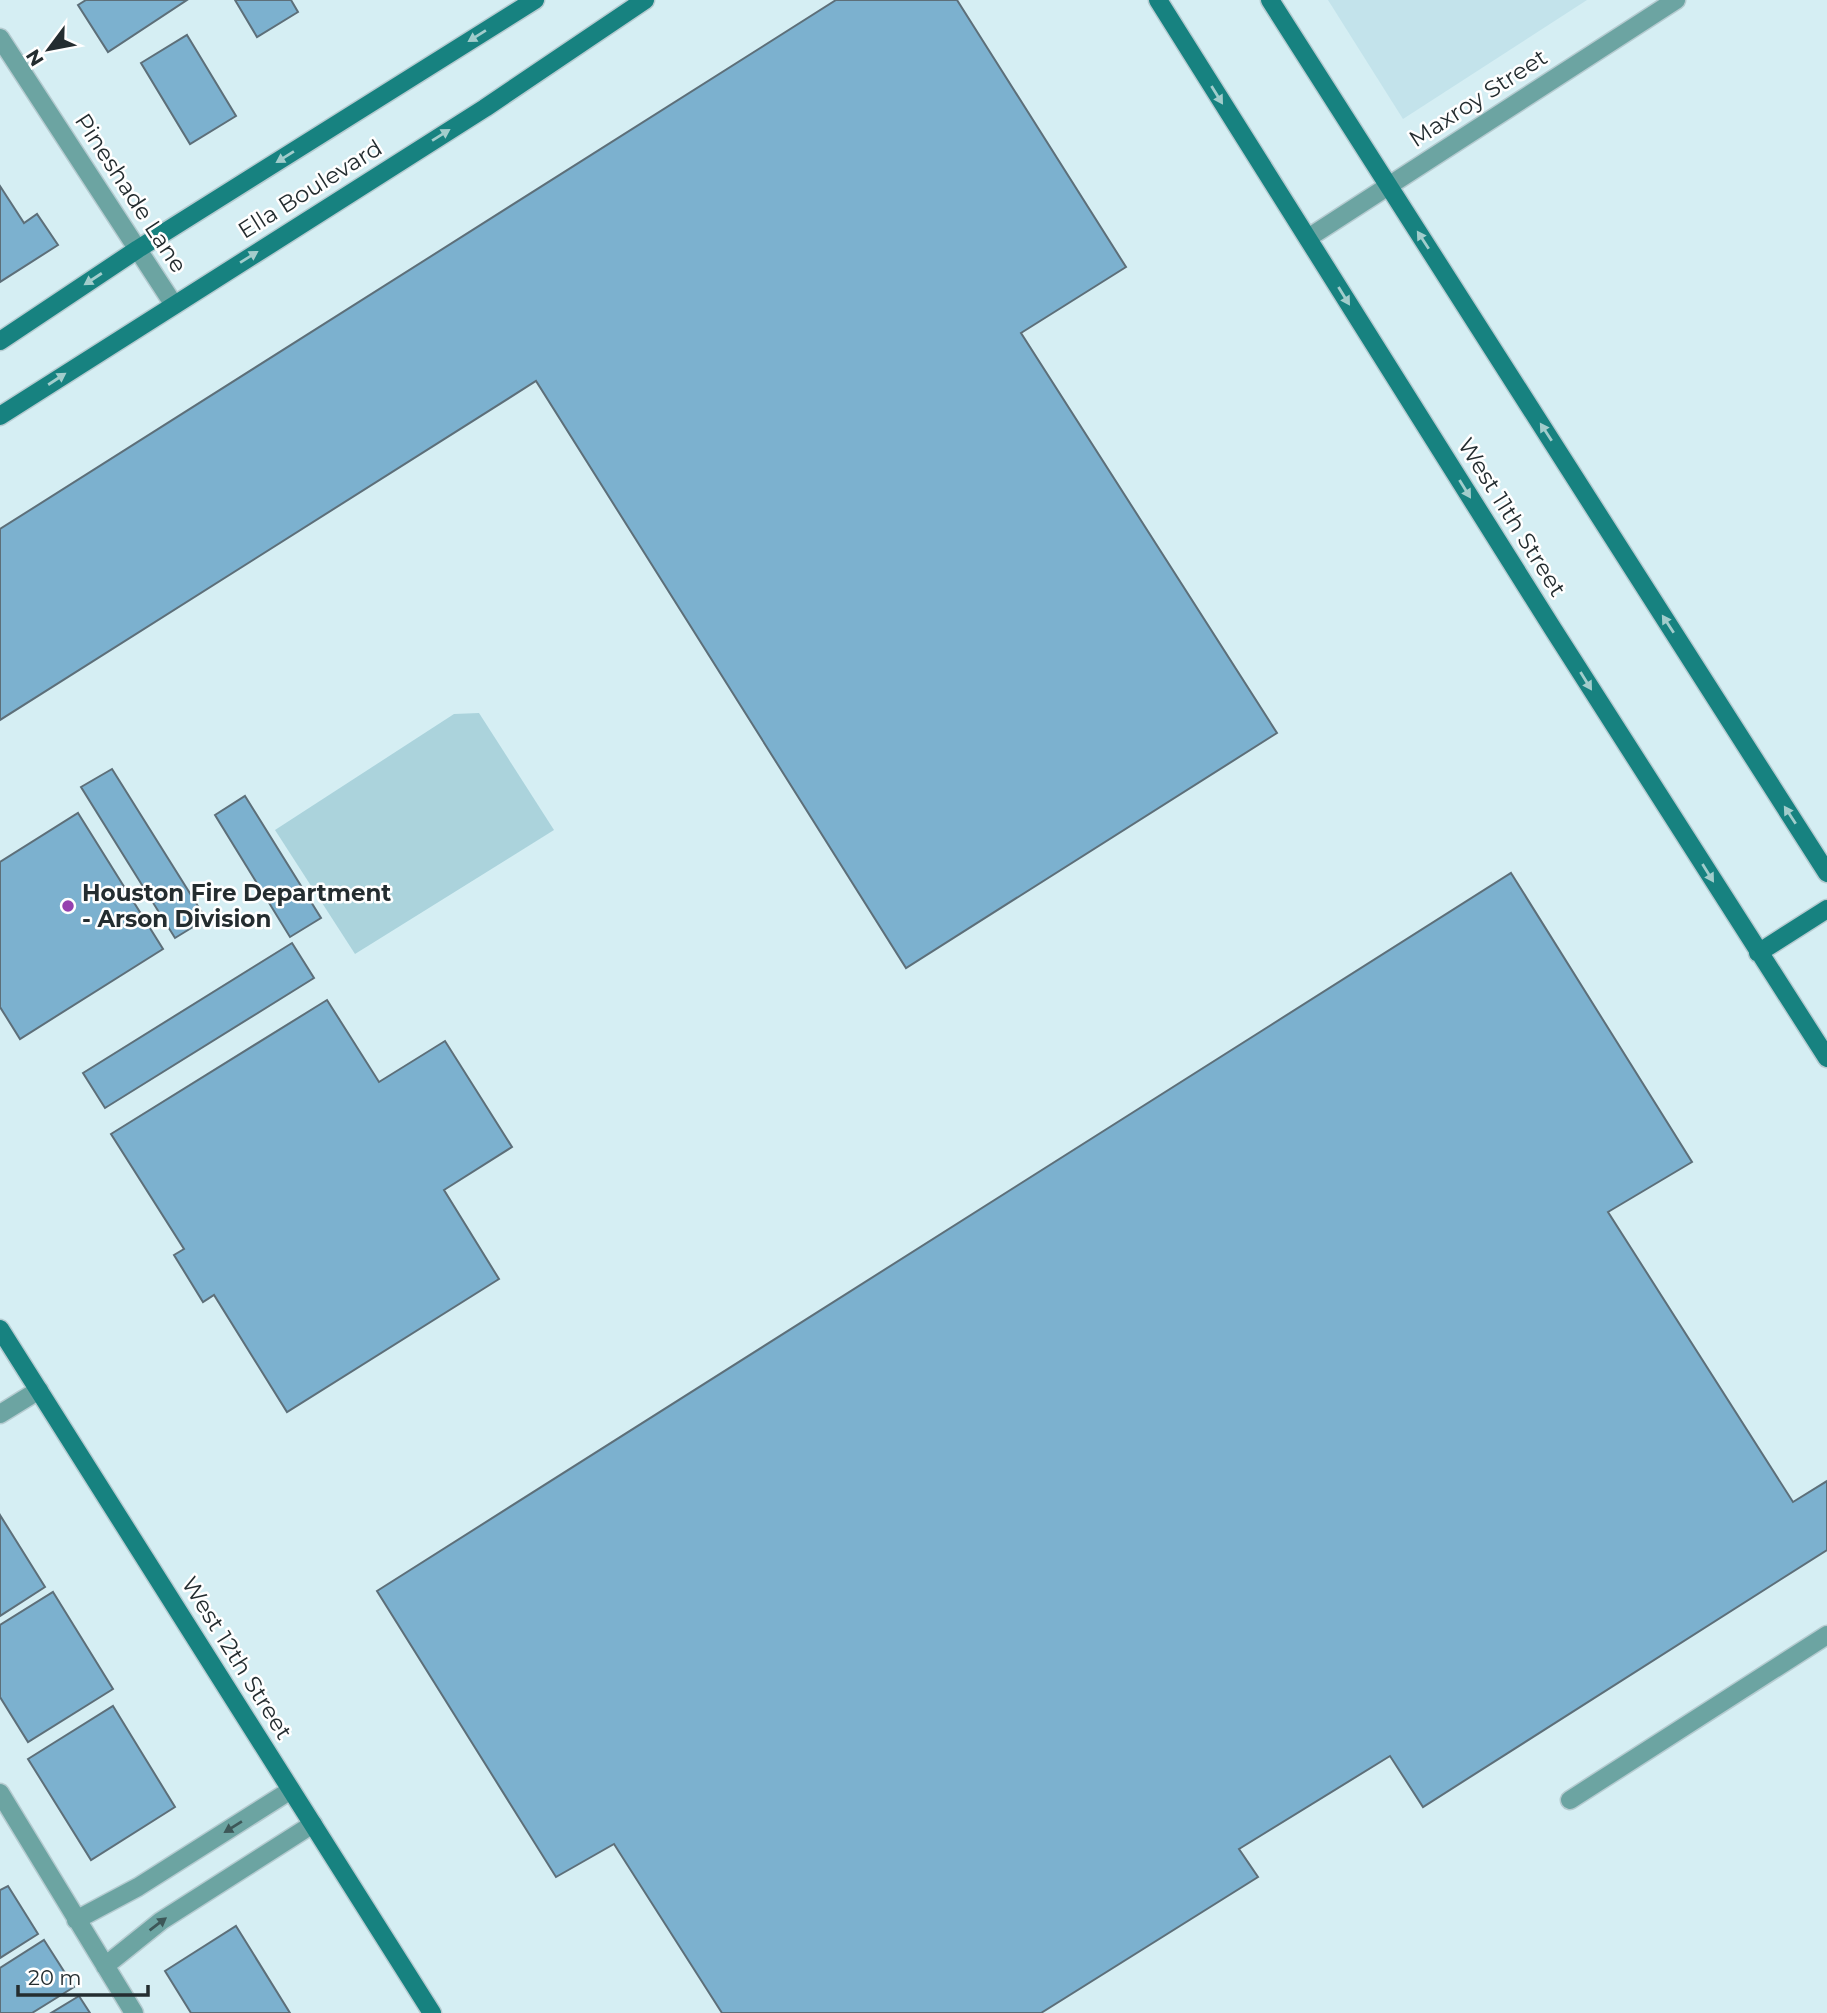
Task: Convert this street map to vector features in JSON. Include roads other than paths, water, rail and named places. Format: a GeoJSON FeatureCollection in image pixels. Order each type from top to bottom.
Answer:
{"type":"FeatureCollection","features":[{"type":"Feature","properties":{"kind":"main road","name":"Ella Boulevard"},"geometry":{"type":"LineString","coordinates":[[0,341],[138,249],[535,0]]}},
{"type":"Feature","properties":{"kind":"main road","name":"Ella Boulevard"},"geometry":{"type":"LineString","coordinates":[[0,416],[485,108],[645,0]]}},
{"type":"Feature","properties":{"kind":"main road","name":"West 11th Street"},"geometry":{"type":"LineString","coordinates":[[1158,0],[1758,953],[1827,1058]]}},
{"type":"Feature","properties":{"kind":"main road"},"geometry":{"type":"LineString","coordinates":[[1270,0],[1827,873]]}},
{"type":"Feature","properties":{"kind":"main road"},"geometry":{"type":"LineString","coordinates":[[1758,953],[1827,909]]}},
{"type":"Feature","properties":{"kind":"main road","name":"West 12th Street"},"geometry":{"type":"LineString","coordinates":[[0,1329],[432,2013]]}},
{"type":"Feature","properties":{"kind":"street","name":"Maxroy Street"},"geometry":{"type":"LineString","coordinates":[[1308,238],[1676,0]]}},
{"type":"Feature","properties":{"kind":"street","name":"Pineshade Lane"},"geometry":{"type":"LineString","coordinates":[[0,38],[174,305]]}},
{"type":"Feature","properties":{"kind":"street"},"geometry":{"type":"LineString","coordinates":[[0,1414],[39,1390]]}},
{"type":"Feature","properties":{"kind":"street"},"geometry":{"type":"LineString","coordinates":[[1570,1800],[1827,1635]]}},
{"type":"Feature","properties":{"kind":"street"},"geometry":{"type":"LineString","coordinates":[[76,1920],[138,1887],[291,1790]]}},
{"type":"Feature","properties":{"kind":"street"},"geometry":{"type":"LineString","coordinates":[[0,1793],[134,2013]]}},
{"type":"Feature","properties":{"kind":"street"},"geometry":{"type":"LineString","coordinates":[[105,1966],[161,1921],[313,1824]]}},
{"type":"Feature","properties":{"kind":"place","name":"Houston Fire Department - Arson Division"},"geometry":{"type":"Point","coordinates":[68,906]}}]}
